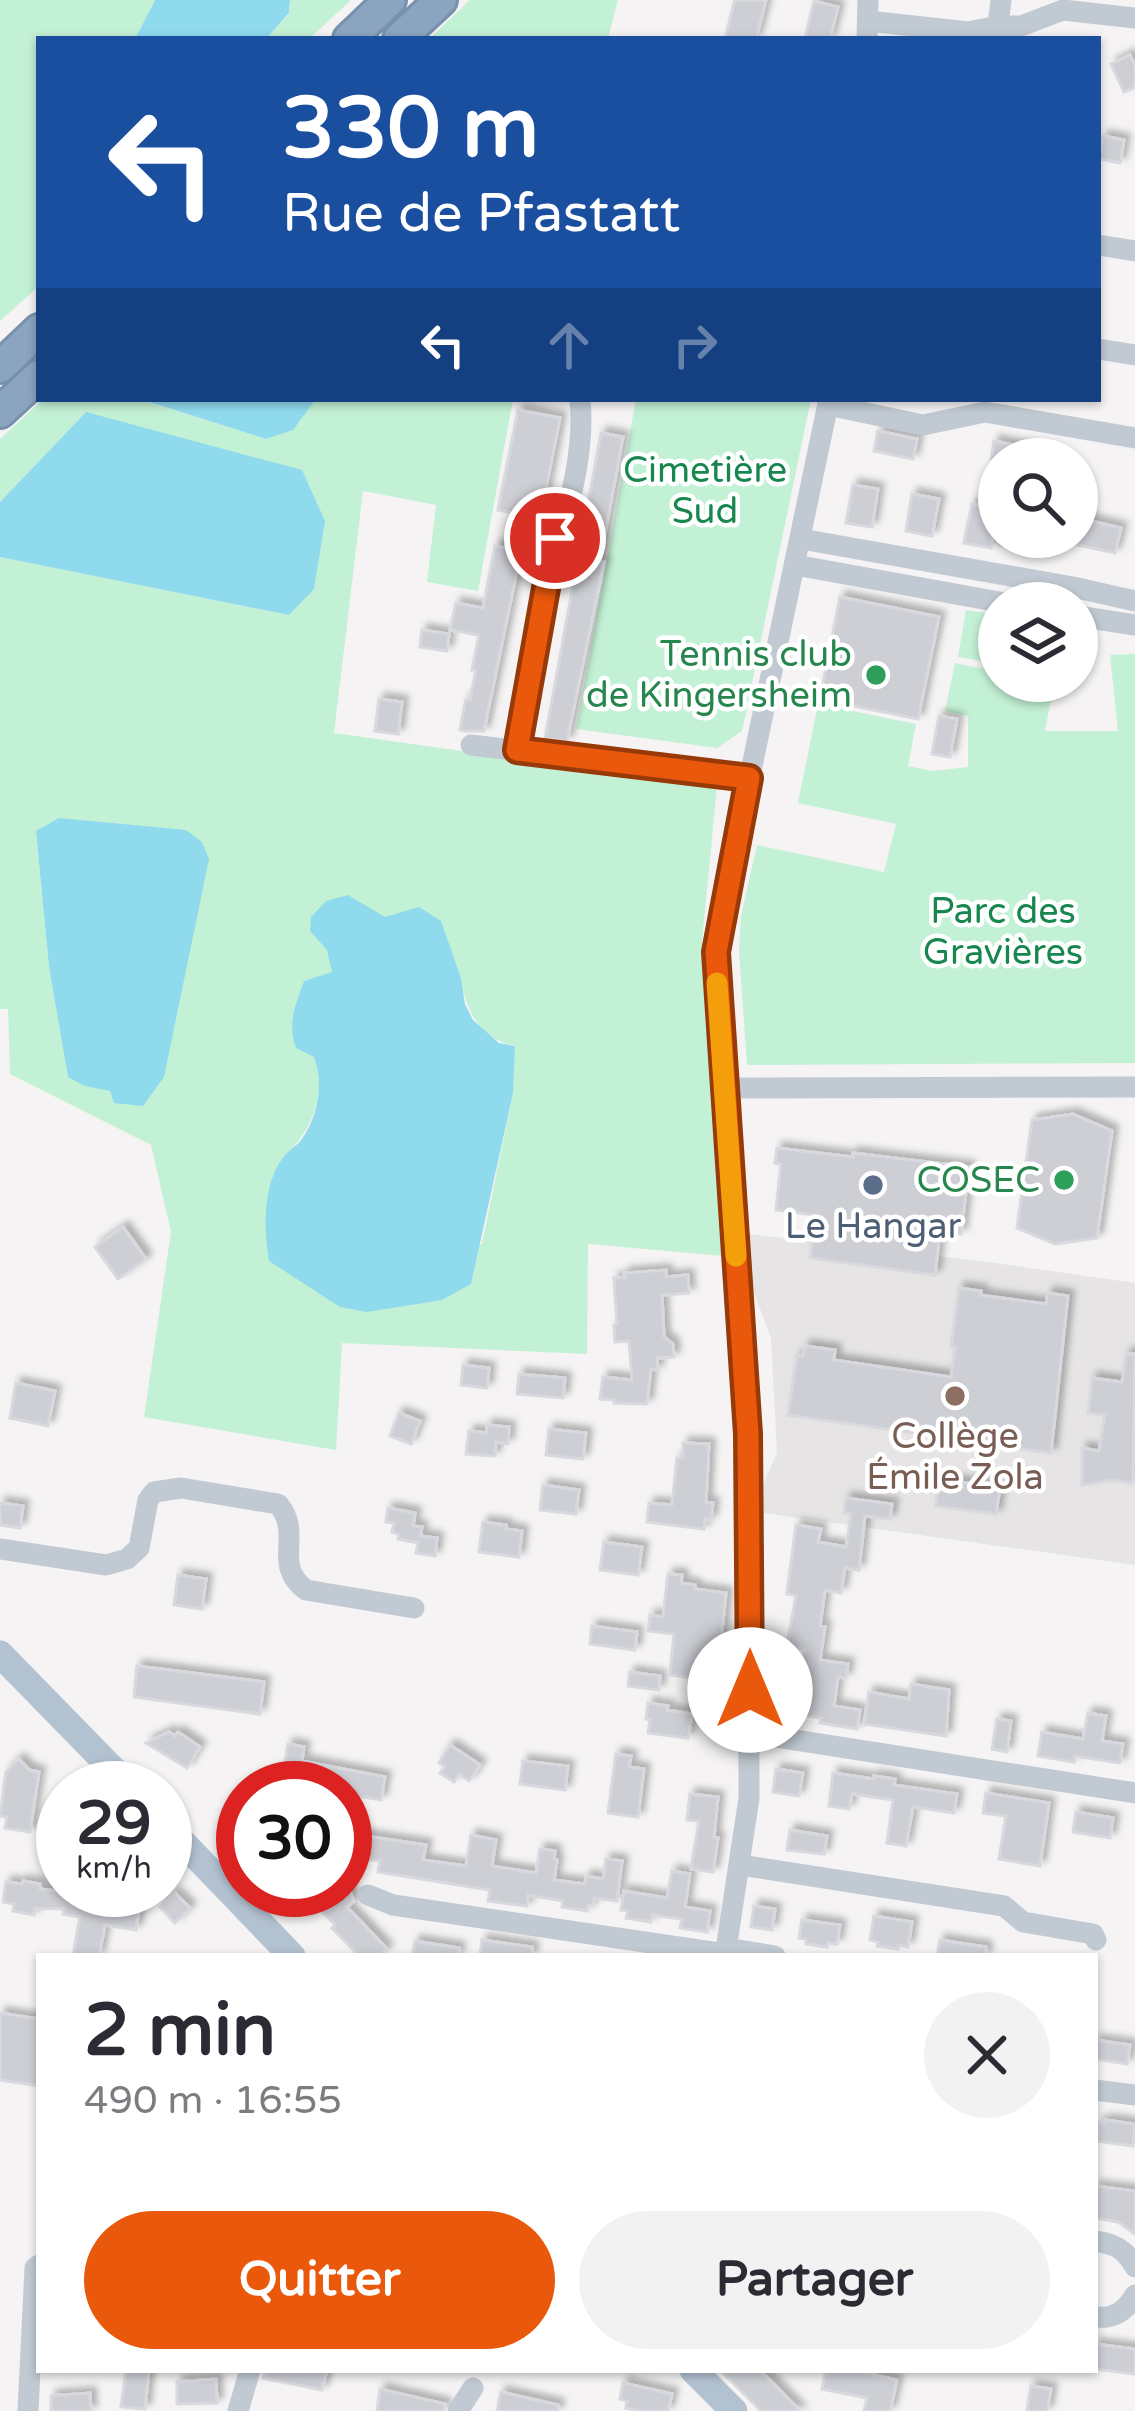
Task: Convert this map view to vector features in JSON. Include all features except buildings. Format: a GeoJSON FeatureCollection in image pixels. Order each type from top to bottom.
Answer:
{"type":"FeatureCollection","features":[{"type":"Feature","properties":{"kind":"highway"},"geometry":{"type":"LineString","coordinates":[[352,36],[391,0]]}},
{"type":"Feature","properties":{"kind":"highway"},"geometry":{"type":"LineString","coordinates":[[402,36],[441,0]]}},
{"type":"Feature","properties":{"kind":"highway"},"geometry":{"type":"LineString","coordinates":[[0,367],[36,334]]}},
{"type":"Feature","properties":{"kind":"highway"},"geometry":{"type":"LineString","coordinates":[[0,412],[36,379]]}},
{"type":"Feature","properties":{"kind":"main road"},"geometry":{"type":"LineString","coordinates":[[0,1654],[105,1761]]}},
{"type":"Feature","properties":{"kind":"main road"},"geometry":{"type":"LineString","coordinates":[[192,1852],[289,1953]]}},
{"type":"Feature","properties":{"kind":"main road"},"geometry":{"type":"LineString","coordinates":[[697,2373],[734,2411]]}},
{"type":"Feature","properties":{"kind":"street"},"geometry":{"type":"LineString","coordinates":[[1001,0],[1002,32]]}},
{"type":"Feature","properties":{"kind":"street"},"geometry":{"type":"LineString","coordinates":[[868,20],[1002,32],[1063,10],[1135,18]]}},
{"type":"Feature","properties":{"kind":"street"},"geometry":{"type":"LineString","coordinates":[[1101,245],[1135,250]]}},
{"type":"Feature","properties":{"kind":"street"},"geometry":{"type":"LineString","coordinates":[[1101,349],[1135,355]]}},
{"type":"Feature","properties":{"kind":"street"},"geometry":{"type":"LineString","coordinates":[[517,750],[555,538],[566,518],[583,422],[580,402]]}},
{"type":"Feature","properties":{"kind":"street"},"geometry":{"type":"LineString","coordinates":[[726,1953],[749,1798],[748,1434],[716,952],[829,402],[923,425],[985,412],[1135,438]]}},
{"type":"Feature","properties":{"kind":"street"},"geometry":{"type":"LineString","coordinates":[[801,539],[1135,602]]}},
{"type":"Feature","properties":{"kind":"street"},"geometry":{"type":"LineString","coordinates":[[795,565],[978,598]]}},
{"type":"Feature","properties":{"kind":"street"},"geometry":{"type":"LineString","coordinates":[[1098,619],[1135,625]]}},
{"type":"Feature","properties":{"kind":"street"},"geometry":{"type":"LineString","coordinates":[[471,745],[688,766],[749,778]]}},
{"type":"Feature","properties":{"kind":"street"},"geometry":{"type":"LineString","coordinates":[[723,1088],[1135,1087]]}},
{"type":"Feature","properties":{"kind":"street"},"geometry":{"type":"LineString","coordinates":[[0,1549],[106,1564],[127,1559],[139,1548],[148,1500],[154,1492],[181,1488],[278,1504],[290,1525],[287,1570],[306,1590],[414,1607]]}},
{"type":"Feature","properties":{"kind":"street"},"geometry":{"type":"LineString","coordinates":[[750,1732],[1135,1793]]}},
{"type":"Feature","properties":{"kind":"street"},"geometry":{"type":"LineString","coordinates":[[740,1865],[1004,1906],[1023,1922],[1093,1934],[1096,1940]]}},
{"type":"Feature","properties":{"kind":"street"},"geometry":{"type":"LineString","coordinates":[[372,1897],[392,1905],[713,1953]]}},
{"type":"Feature","properties":{"kind":"street"},"geometry":{"type":"LineString","coordinates":[[1098,2090],[1135,2095]]}},
{"type":"Feature","properties":{"kind":"street"},"geometry":{"type":"LineString","coordinates":[[1098,2241],[1113,2243],[1127,2252],[1135,2267]]}},
{"type":"Feature","properties":{"kind":"street"},"geometry":{"type":"LineString","coordinates":[[28,2411],[36,2267]]}},
{"type":"Feature","properties":{"kind":"street"},"geometry":{"type":"LineString","coordinates":[[1098,2317],[1123,2312],[1135,2295]]}},
{"type":"Feature","properties":{"kind":"street"},"geometry":{"type":"LineString","coordinates":[[238,2411],[249,2373]]}},
{"type":"Feature","properties":{"kind":"street"},"geometry":{"type":"LineString","coordinates":[[458,2411],[473,2388]]}},
{"type":"Feature","properties":{"kind":"shaded area","name":"Collège Émile Zola"},"geometry":{"type":"Polygon","coordinates":[[[749,1234],[1135,1283],[1135,1565],[763,1513],[762,1487],[777,1453],[771,1338],[753,1290],[749,1234]]]}},
{"type":"Feature","properties":{"kind":"green space"},"geometry":{"type":"Polygon","coordinates":[[[0,0],[155,0],[137,36],[36,36],[36,289],[0,321],[0,0]]]}},
{"type":"Feature","properties":{"kind":"green space"},"geometry":{"type":"Polygon","coordinates":[[[290,0],[351,0],[312,36],[269,36],[289,14],[290,0]]]}},
{"type":"Feature","properties":{"kind":"green space"},"geometry":{"type":"Polygon","coordinates":[[[470,0],[618,0],[609,36],[432,36],[470,0]]]}},
{"type":"Feature","properties":{"kind":"green space"},"geometry":{"type":"Polygon","coordinates":[[[40,402],[149,402],[266,439],[293,429],[314,402],[512,402],[478,591],[427,582],[436,505],[363,491],[334,733],[717,787],[702,940],[724,1256],[588,1244],[587,1354],[342,1343],[336,1450],[144,1417],[171,1232],[151,1145],[10,1074],[8,1009],[0,1009],[0,557],[289,615],[86,412],[0,502],[0,439],[40,402]],[[36,831],[49,967],[68,1076],[110,1091],[114,1103],[36,831]],[[385,917],[311,931],[328,950],[332,973],[304,981],[292,1030],[296,1047],[314,1056],[319,1085],[308,1126],[282,1159],[269,1261],[299,1278],[482,1244],[513,1093],[515,1046],[493,1037],[477,1022],[461,978],[385,917]]]}},
{"type":"Feature","properties":{"kind":"green space","name":"Cimetière Sud"},"geometry":{"type":"Polygon","coordinates":[[[635,402],[810,402],[742,731],[717,748],[576,729],[635,402]]]}},
{"type":"Feature","properties":{"kind":"green space"},"geometry":{"type":"Polygon","coordinates":[[[966,610],[978,612],[978,660],[958,657],[966,610]]]}},
{"type":"Feature","properties":{"kind":"green space","name":"Parc des Gravières"},"geometry":{"type":"Polygon","coordinates":[[[1135,654],[1135,1063],[747,1065],[739,951],[741,916],[757,845],[884,872],[896,824],[798,803],[818,704],[916,724],[908,766],[932,771],[968,767],[968,716],[945,711],[955,663],[978,668],[978,702],[1050,702],[1045,731],[1118,731],[1110,655],[1135,654]]]}},
{"type":"Feature","properties":{"kind":"water"},"geometry":{"type":"Polygon","coordinates":[[[155,0],[290,0],[289,13],[269,36],[137,36],[155,0]]]}},
{"type":"Feature","properties":{"kind":"water"},"geometry":{"type":"Polygon","coordinates":[[[149,402],[314,402],[293,430],[266,439],[149,402]]]}},
{"type":"Feature","properties":{"kind":"water"},"geometry":{"type":"Polygon","coordinates":[[[86,412],[302,470],[325,521],[314,589],[289,615],[0,557],[0,502],[86,412]]]}},
{"type":"Feature","properties":{"kind":"water"},"geometry":{"type":"Polygon","coordinates":[[[59,818],[186,830],[202,842],[209,859],[164,1077],[143,1106],[114,1103],[110,1091],[68,1077],[49,967],[36,831],[59,818]]]}},
{"type":"Feature","properties":{"kind":"water"},"geometry":{"type":"Polygon","coordinates":[[[348,895],[385,917],[419,907],[441,921],[473,1020],[499,1043],[515,1046],[513,1093],[471,1284],[442,1300],[367,1312],[340,1307],[269,1261],[266,1236],[266,1208],[275,1170],[308,1130],[318,1099],[314,1057],[296,1048],[292,1030],[304,981],[332,972],[327,950],[310,931],[311,917],[326,901],[348,895]]]}},
{"type":"Feature","properties":{"kind":"slow traffic"},"geometry":{"type":"LineString","coordinates":[[717,983],[736,1256]]}},
{"type":"Feature","properties":{"kind":"place","name":"Tennis club de Kingersheim"},"geometry":{"type":"Point","coordinates":[876,675]}},
{"type":"Feature","properties":{"kind":"place","name":"COSEC"},"geometry":{"type":"Point","coordinates":[1064,1180]}},
{"type":"Feature","properties":{"kind":"place","name":"Le Hangar"},"geometry":{"type":"Point","coordinates":[873,1185]}},
{"type":"Feature","properties":{"kind":"place","name":"Collège Émile Zola"},"geometry":{"type":"Point","coordinates":[955,1396]}},
{"type":"Feature","properties":{"kind":"route"},"geometry":{"type":"LineString","coordinates":[[555,538],[517,750],[749,778],[716,952],[748,1434],[750,1690]]}}]}
